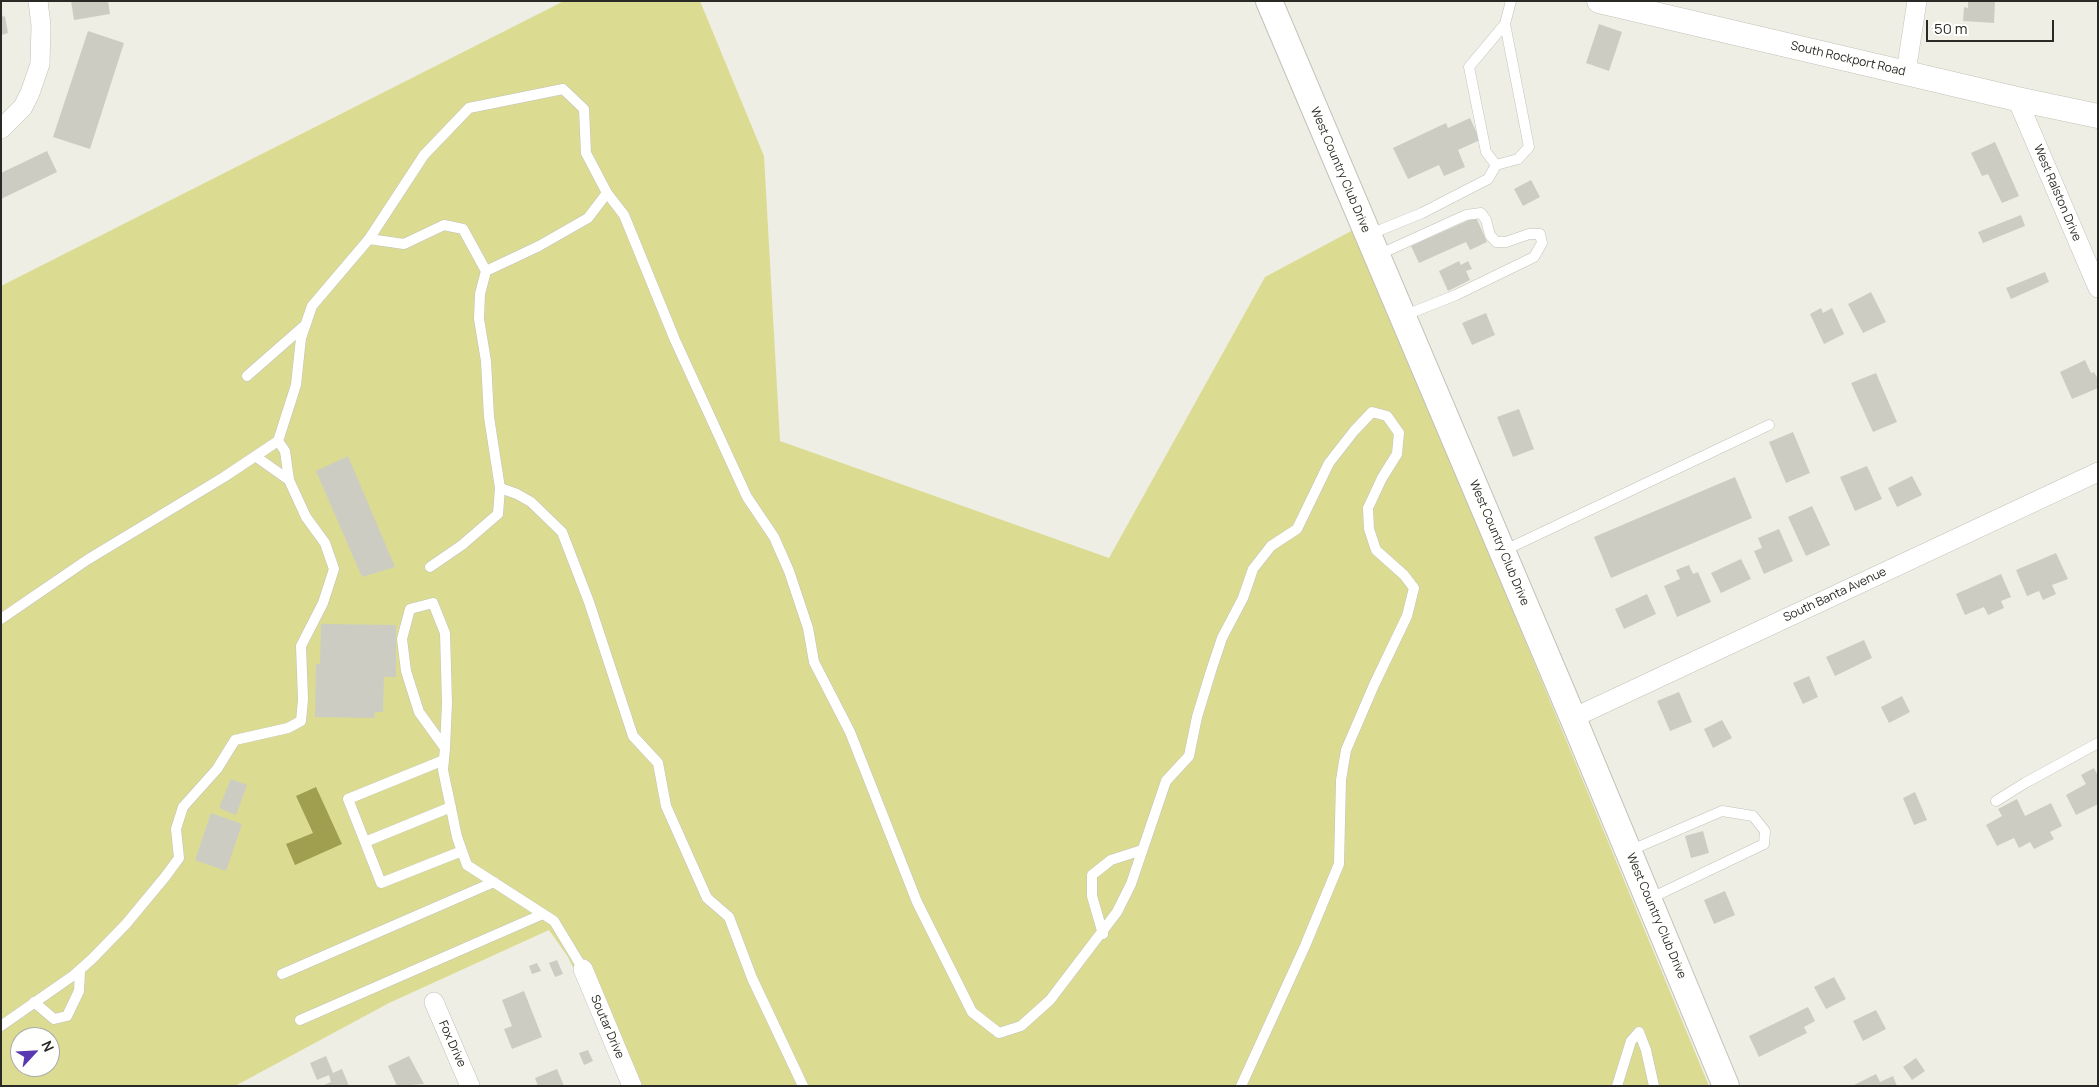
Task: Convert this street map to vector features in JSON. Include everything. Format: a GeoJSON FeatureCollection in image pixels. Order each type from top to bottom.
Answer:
{"type":"FeatureCollection","features":[{"type":"Feature","properties":{"kind":"main road","name":"West Country Club Drive"},"geometry":{"type":"LineString","coordinates":[[1269,1],[1573,718],[1726,1086]]}},
{"type":"Feature","properties":{"kind":"street"},"geometry":{"type":"LineString","coordinates":[[1,129],[23,108],[38,71],[40,64],[40,25],[38,1]]}},
{"type":"Feature","properties":{"kind":"street","name":"South Rockport Road"},"geometry":{"type":"LineString","coordinates":[[1599,1],[2017,99],[2098,116]]}},
{"type":"Feature","properties":{"kind":"street"},"geometry":{"type":"LineString","coordinates":[[1906,72],[1917,1]]}},
{"type":"Feature","properties":{"kind":"street","name":"West Ralston Drive"},"geometry":{"type":"LineString","coordinates":[[2017,99],[2098,288]]}},
{"type":"Feature","properties":{"kind":"street","name":"South Banta Avenue"},"geometry":{"type":"LineString","coordinates":[[1573,718],[2098,472]]}},
{"type":"Feature","properties":{"kind":"street","name":"Soutar Drive"},"geometry":{"type":"LineString","coordinates":[[583,969],[632,1086]]}},
{"type":"Feature","properties":{"kind":"street","name":"Fox Drive"},"geometry":{"type":"LineString","coordinates":[[434,1002],[470,1086]]}},
{"type":"Feature","properties":{"kind":"lane"},"geometry":{"type":"LineString","coordinates":[[1496,165],[1486,152],[1469,67],[1505,24],[1511,1]]}},
{"type":"Feature","properties":{"kind":"lane"},"geometry":{"type":"LineString","coordinates":[[1372,245],[1422,214],[1488,179],[1496,165],[1518,159],[1530,147],[1505,24]]}},
{"type":"Feature","properties":{"kind":"lane"},"geometry":{"type":"LineString","coordinates":[[1,619],[87,560],[278,441],[296,385],[301,338],[312,306],[369,239],[424,155],[469,108],[563,89],[584,109],[586,153],[607,193],[624,215],[675,340],[747,497],[774,537],[789,571],[808,628],[814,662],[850,732],[917,902],[972,1012],[999,1033],[1021,1026],[1050,1000],[1118,912],[1131,884],[1166,782],[1189,756],[1197,717],[1213,663],[1222,638],[1243,598],[1253,569],[1271,546],[1297,529],[1329,463],[1354,431],[1372,412],[1387,416],[1399,433],[1397,454],[1382,478],[1368,508],[1369,530],[1376,550],[1404,575],[1414,588],[1408,616],[1374,685],[1346,750],[1341,780],[1339,864],[1305,946],[1241,1086]]}},
{"type":"Feature","properties":{"kind":"lane"},"geometry":{"type":"LineString","coordinates":[[486,270],[539,246],[588,218],[607,193]]}},
{"type":"Feature","properties":{"kind":"lane"},"geometry":{"type":"LineString","coordinates":[[1372,245],[1466,215],[1481,213],[1486,220],[1490,235],[1496,242],[1506,242],[1528,234],[1540,234],[1542,244],[1534,257],[1456,295],[1402,317]]}},
{"type":"Feature","properties":{"kind":"lane"},"geometry":{"type":"LineString","coordinates":[[369,239],[404,244],[444,225],[463,229],[486,270],[480,294],[479,319],[486,361],[489,418],[500,488],[498,514],[470,539],[430,567]]}},
{"type":"Feature","properties":{"kind":"lane"},"geometry":{"type":"LineString","coordinates":[[247,376],[305,326]]}},
{"type":"Feature","properties":{"kind":"lane"},"geometry":{"type":"LineString","coordinates":[[1502,552],[1770,425]]}},
{"type":"Feature","properties":{"kind":"lane"},"geometry":{"type":"LineString","coordinates":[[1,1026],[80,970],[126,924],[178,858],[176,829],[183,807],[217,769],[235,740],[288,728],[301,721],[303,699],[301,646],[323,603],[334,569],[325,543],[306,517],[289,480],[285,450],[278,441]]}},
{"type":"Feature","properties":{"kind":"lane"},"geometry":{"type":"LineString","coordinates":[[255,456],[289,480]]}},
{"type":"Feature","properties":{"kind":"lane"},"geometry":{"type":"LineString","coordinates":[[500,488],[517,494],[531,502],[562,532],[589,602],[633,736],[658,763],[666,806],[707,898],[730,917],[752,978],[802,1086]]}},
{"type":"Feature","properties":{"kind":"lane"},"geometry":{"type":"LineString","coordinates":[[445,748],[419,712],[406,671],[402,639],[410,609],[433,603],[445,633],[448,703],[445,748],[443,770],[457,837],[467,865],[554,920],[583,969]]}},
{"type":"Feature","properties":{"kind":"lane"},"geometry":{"type":"LineString","coordinates":[[1996,801],[2098,743]]}},
{"type":"Feature","properties":{"kind":"lane"},"geometry":{"type":"LineString","coordinates":[[444,760],[348,799],[381,883],[462,851]]}},
{"type":"Feature","properties":{"kind":"lane"},"geometry":{"type":"LineString","coordinates":[[365,842],[451,807]]}},
{"type":"Feature","properties":{"kind":"lane"},"geometry":{"type":"LineString","coordinates":[[1629,852],[1722,811],[1753,816],[1765,831],[1764,844],[1648,899]]}},
{"type":"Feature","properties":{"kind":"lane"},"geometry":{"type":"LineString","coordinates":[[1102,934],[1092,896],[1092,875],[1111,860],[1142,850]]}},
{"type":"Feature","properties":{"kind":"lane"},"geometry":{"type":"LineString","coordinates":[[282,974],[494,882]]}},
{"type":"Feature","properties":{"kind":"lane"},"geometry":{"type":"LineString","coordinates":[[300,1020],[543,914]]}},
{"type":"Feature","properties":{"kind":"lane"},"geometry":{"type":"LineString","coordinates":[[34,1002],[54,1019],[68,1016],[80,991],[80,970]]}},
{"type":"Feature","properties":{"kind":"lane"},"geometry":{"type":"LineString","coordinates":[[1617,1086],[1630,1041],[1639,1032],[1646,1050],[1654,1086]]}},
{"type":"Feature","properties":{"kind":"green space"},"geometry":{"type":"Polygon","coordinates":[[[564,1],[700,1],[764,156],[780,441],[1109,558],[1265,277],[1355,229],[1709,1086],[630,1086],[568,957],[549,930],[389,1003],[235,1086],[1,1086],[1,286],[564,1]]]}},
{"type":"Feature","properties":{"kind":"shaded area"},"geometry":{"type":"Polygon","coordinates":[[[316,787],[342,844],[295,865],[286,844],[313,833],[296,796],[316,787]]]}},
{"type":"Feature","properties":{"kind":"building"},"geometry":{"type":"Polygon","coordinates":[[[71,1],[108,1],[110,14],[74,20],[71,1]]]}},
{"type":"Feature","properties":{"kind":"building"},"geometry":{"type":"Polygon","coordinates":[[[1968,1],[1995,1],[1994,23],[1963,21],[1964,7],[1968,8],[1968,1]]]}},
{"type":"Feature","properties":{"kind":"building"},"geometry":{"type":"Polygon","coordinates":[[[1,12],[3,17],[5,16],[8,33],[1,35],[1,12]]]}},
{"type":"Feature","properties":{"kind":"building"},"geometry":{"type":"Polygon","coordinates":[[[1599,24],[1622,32],[1609,71],[1586,63],[1599,24]]]}},
{"type":"Feature","properties":{"kind":"building"},"geometry":{"type":"Polygon","coordinates":[[[88,31],[124,43],[90,149],[53,137],[88,31]]]}},
{"type":"Feature","properties":{"kind":"building"},"geometry":{"type":"Polygon","coordinates":[[[1470,118],[1480,140],[1458,150],[1465,167],[1444,176],[1439,165],[1408,179],[1393,148],[1446,123],[1448,128],[1470,118]]]}},
{"type":"Feature","properties":{"kind":"building"},"geometry":{"type":"Polygon","coordinates":[[[1995,142],[2019,196],[2002,203],[1988,174],[1982,176],[1971,153],[1995,142]]]}},
{"type":"Feature","properties":{"kind":"building"},"geometry":{"type":"Polygon","coordinates":[[[47,151],[57,172],[1,199],[1,173],[47,151]]]}},
{"type":"Feature","properties":{"kind":"building"},"geometry":{"type":"Polygon","coordinates":[[[1531,180],[1540,197],[1523,206],[1514,189],[1531,180]]]}},
{"type":"Feature","properties":{"kind":"building"},"geometry":{"type":"Polygon","coordinates":[[[2021,215],[2025,226],[1983,243],[1978,232],[2021,215]]]}},
{"type":"Feature","properties":{"kind":"building"},"geometry":{"type":"Polygon","coordinates":[[[1476,217],[1487,242],[1470,250],[1466,242],[1419,263],[1411,246],[1476,217]]]}},
{"type":"Feature","properties":{"kind":"building"},"geometry":{"type":"Polygon","coordinates":[[[1459,261],[1461,265],[1468,261],[1472,269],[1466,271],[1470,280],[1448,291],[1439,271],[1459,261]]]}},
{"type":"Feature","properties":{"kind":"building"},"geometry":{"type":"Polygon","coordinates":[[[2045,272],[2049,282],[2011,299],[2006,288],[2045,272]]]}},
{"type":"Feature","properties":{"kind":"building"},"geometry":{"type":"Polygon","coordinates":[[[1871,292],[1886,322],[1863,333],[1848,304],[1871,292]]]}},
{"type":"Feature","properties":{"kind":"building"},"geometry":{"type":"Polygon","coordinates":[[[1821,308],[1823,313],[1832,308],[1844,334],[1824,344],[1810,314],[1821,308]]]}},
{"type":"Feature","properties":{"kind":"building"},"geometry":{"type":"Polygon","coordinates":[[[1486,313],[1495,335],[1472,345],[1462,323],[1486,313]]]}},
{"type":"Feature","properties":{"kind":"building"},"geometry":{"type":"Polygon","coordinates":[[[2085,360],[2091,373],[2094,372],[2098,379],[2098,388],[2072,399],[2060,372],[2085,360]]]}},
{"type":"Feature","properties":{"kind":"building"},"geometry":{"type":"Polygon","coordinates":[[[1876,373],[1897,422],[1873,432],[1851,383],[1876,373]]]}},
{"type":"Feature","properties":{"kind":"building"},"geometry":{"type":"Polygon","coordinates":[[[1519,409],[1534,449],[1513,457],[1497,417],[1519,409]]]}},
{"type":"Feature","properties":{"kind":"building"},"geometry":{"type":"Polygon","coordinates":[[[1793,432],[1810,473],[1786,483],[1769,442],[1793,432]]]}},
{"type":"Feature","properties":{"kind":"building"},"geometry":{"type":"Polygon","coordinates":[[[348,456],[395,567],[362,577],[316,471],[348,456]]]}},
{"type":"Feature","properties":{"kind":"building"},"geometry":{"type":"Polygon","coordinates":[[[1867,466],[1882,499],[1855,511],[1840,477],[1867,466]]]}},
{"type":"Feature","properties":{"kind":"building"},"geometry":{"type":"Polygon","coordinates":[[[1912,476],[1922,495],[1897,507],[1888,488],[1912,476]]]}},
{"type":"Feature","properties":{"kind":"building"},"geometry":{"type":"Polygon","coordinates":[[[1735,477],[1752,518],[1611,578],[1594,537],[1735,477]]]}},
{"type":"Feature","properties":{"kind":"building"},"geometry":{"type":"Polygon","coordinates":[[[1812,506],[1830,545],[1806,556],[1788,517],[1812,506]]]}},
{"type":"Feature","properties":{"kind":"building"},"geometry":{"type":"Polygon","coordinates":[[[1779,529],[1793,561],[1764,574],[1754,551],[1762,548],[1758,538],[1779,529]]]}},
{"type":"Feature","properties":{"kind":"building"},"geometry":{"type":"Polygon","coordinates":[[[2056,553],[2068,579],[2052,585],[2056,594],[2043,600],[2039,591],[2027,596],[2016,570],[2056,553]]]}},
{"type":"Feature","properties":{"kind":"building"},"geometry":{"type":"Polygon","coordinates":[[[1741,559],[1751,579],[1721,593],[1711,573],[1741,559]]]}},
{"type":"Feature","properties":{"kind":"building"},"geometry":{"type":"Polygon","coordinates":[[[1689,565],[1693,574],[1698,572],[1711,602],[1677,617],[1664,586],[1680,579],[1676,570],[1689,565]]]}},
{"type":"Feature","properties":{"kind":"building"},"geometry":{"type":"Polygon","coordinates":[[[2001,574],[2011,597],[2001,601],[2004,608],[1988,615],[1984,607],[1965,615],[1956,594],[2001,574]]]}},
{"type":"Feature","properties":{"kind":"building"},"geometry":{"type":"Polygon","coordinates":[[[1647,594],[1656,614],[1624,629],[1615,609],[1647,594]]]}},
{"type":"Feature","properties":{"kind":"building"},"geometry":{"type":"Polygon","coordinates":[[[321,624],[396,625],[396,677],[384,677],[383,712],[375,712],[374,718],[315,717],[316,664],[320,664],[321,624]]]}},
{"type":"Feature","properties":{"kind":"building"},"geometry":{"type":"Polygon","coordinates":[[[1864,640],[1872,658],[1835,676],[1826,657],[1864,640]]]}},
{"type":"Feature","properties":{"kind":"building"},"geometry":{"type":"Polygon","coordinates":[[[1809,676],[1818,697],[1803,704],[1793,683],[1809,676]]]}},
{"type":"Feature","properties":{"kind":"building"},"geometry":{"type":"Polygon","coordinates":[[[1679,692],[1692,722],[1670,731],[1657,701],[1679,692]]]}},
{"type":"Feature","properties":{"kind":"building"},"geometry":{"type":"Polygon","coordinates":[[[1902,696],[1910,712],[1889,723],[1881,707],[1902,696]]]}},
{"type":"Feature","properties":{"kind":"building"},"geometry":{"type":"Polygon","coordinates":[[[1722,720],[1732,738],[1713,748],[1704,729],[1722,720]]]}},
{"type":"Feature","properties":{"kind":"building"},"geometry":{"type":"Polygon","coordinates":[[[2094,768],[2098,776],[2098,804],[2076,815],[2066,795],[2086,784],[2081,775],[2094,768]]]}},
{"type":"Feature","properties":{"kind":"building"},"geometry":{"type":"Polygon","coordinates":[[[231,779],[247,785],[236,815],[219,808],[231,779]]]}},
{"type":"Feature","properties":{"kind":"building"},"geometry":{"type":"Polygon","coordinates":[[[1915,792],[1927,820],[1914,825],[1903,798],[1915,792]]]}},
{"type":"Feature","properties":{"kind":"building"},"geometry":{"type":"Polygon","coordinates":[[[2017,799],[2025,816],[2051,803],[2062,826],[2050,832],[2054,839],[2034,849],[2030,842],[2019,848],[2014,838],[1997,846],[1986,825],[2002,816],[1998,809],[2017,799]]]}},
{"type":"Feature","properties":{"kind":"building"},"geometry":{"type":"Polygon","coordinates":[[[211,813],[242,824],[226,871],[195,860],[211,813]]]}},
{"type":"Feature","properties":{"kind":"building"},"geometry":{"type":"Polygon","coordinates":[[[1703,831],[1709,853],[1691,858],[1685,836],[1703,831]]]}},
{"type":"Feature","properties":{"kind":"building"},"geometry":{"type":"Polygon","coordinates":[[[1725,891],[1735,915],[1714,924],[1704,900],[1725,891]]]}},
{"type":"Feature","properties":{"kind":"building"},"geometry":{"type":"Polygon","coordinates":[[[557,960],[563,974],[555,977],[549,963],[557,960]]]}},
{"type":"Feature","properties":{"kind":"building"},"geometry":{"type":"Polygon","coordinates":[[[537,963],[541,971],[532,974],[529,966],[537,963]]]}},
{"type":"Feature","properties":{"kind":"building"},"geometry":{"type":"Polygon","coordinates":[[[1834,977],[1846,999],[1826,1009],[1814,987],[1834,977]]]}},
{"type":"Feature","properties":{"kind":"building"},"geometry":{"type":"Polygon","coordinates":[[[524,991],[542,1037],[512,1049],[504,1029],[512,1026],[502,1000],[524,991]]]}},
{"type":"Feature","properties":{"kind":"building"},"geometry":{"type":"Polygon","coordinates":[[[1808,1007],[1815,1021],[1804,1027],[1807,1033],[1759,1057],[1749,1036],[1808,1007]]]}},
{"type":"Feature","properties":{"kind":"building"},"geometry":{"type":"Polygon","coordinates":[[[1876,1010],[1886,1029],[1863,1041],[1853,1021],[1876,1010]]]}},
{"type":"Feature","properties":{"kind":"building"},"geometry":{"type":"Polygon","coordinates":[[[588,1050],[593,1061],[584,1065],[579,1053],[588,1050]]]}},
{"type":"Feature","properties":{"kind":"building"},"geometry":{"type":"Polygon","coordinates":[[[326,1056],[333,1073],[342,1069],[349,1086],[322,1086],[331,1082],[329,1075],[317,1080],[310,1063],[326,1056]]]}},
{"type":"Feature","properties":{"kind":"building"},"geometry":{"type":"Polygon","coordinates":[[[409,1056],[424,1084],[397,1086],[388,1066],[409,1056]]]}},
{"type":"Feature","properties":{"kind":"building"},"geometry":{"type":"Polygon","coordinates":[[[1916,1058],[1925,1071],[1912,1080],[1903,1067],[1916,1058]]]}},
{"type":"Feature","properties":{"kind":"building"},"geometry":{"type":"Polygon","coordinates":[[[557,1069],[564,1086],[538,1086],[535,1078],[557,1069]]]}},
{"type":"Feature","properties":{"kind":"building"},"geometry":{"type":"Polygon","coordinates":[[[1876,1074],[1880,1082],[1893,1076],[1897,1086],[1852,1086],[1876,1074]]]}}]}
